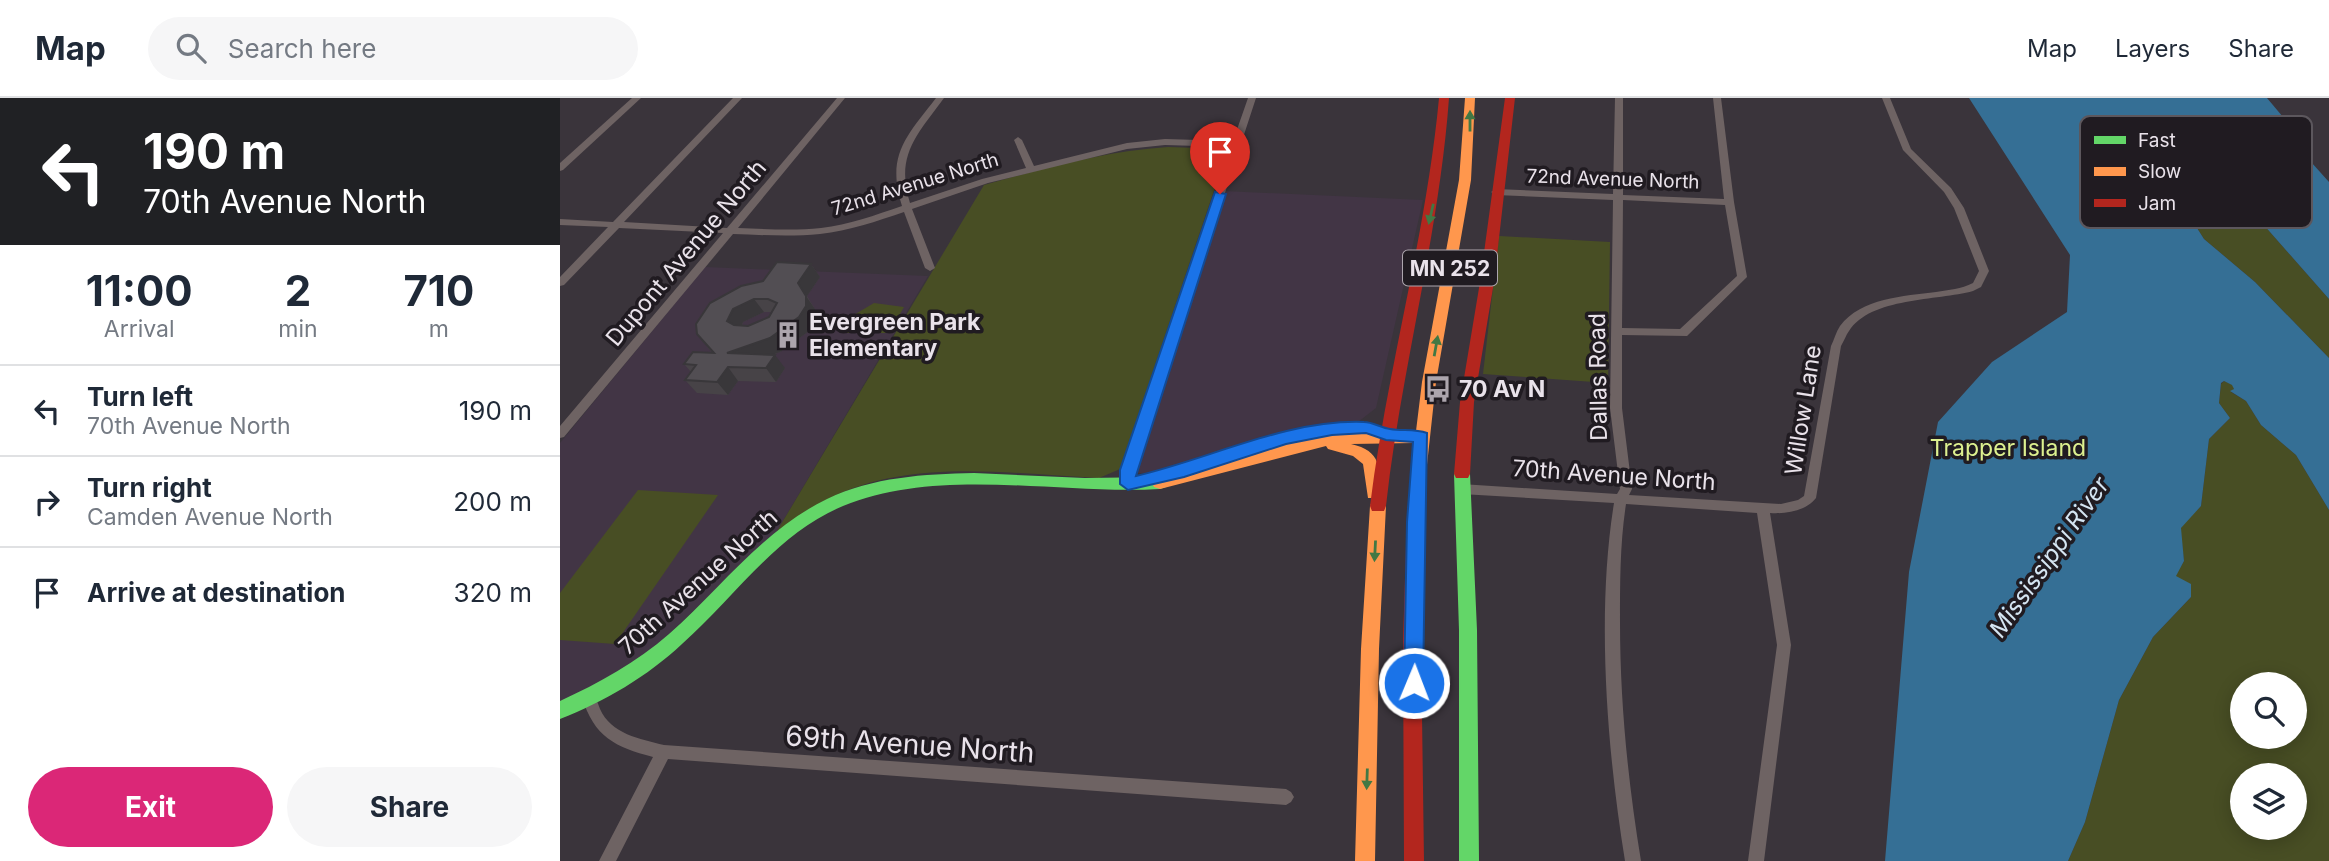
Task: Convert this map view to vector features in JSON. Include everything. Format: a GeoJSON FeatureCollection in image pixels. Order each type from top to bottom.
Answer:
{"type":"FeatureCollection","features":[{"type":"Feature","properties":{"kind":"main road","name":"MN 252"},"geometry":{"type":"LineString","coordinates":[[1365,861],[1377,522],[1386,435],[1434,205],[1443,137],[1444,98]]}},
{"type":"Feature","properties":{"kind":"main road","name":"MN 252"},"geometry":{"type":"LineString","coordinates":[[1414,861],[1414,570],[1422,437],[1464,193],[1470,98]]}},
{"type":"Feature","properties":{"kind":"main road"},"geometry":{"type":"LineString","coordinates":[[1469,861],[1468,630],[1461,489],[1467,402],[1486,289],[1496,192],[1510,98]]}},
{"type":"Feature","properties":{"kind":"main road","name":"70th Avenue North"},"geometry":{"type":"LineString","coordinates":[[1128,484],[1184,471],[1285,438],[1367,428],[1386,435]]}},
{"type":"Feature","properties":{"kind":"main road","name":"70th Avenue North"},"geometry":{"type":"LineString","coordinates":[[589,697],[622,679],[677,638],[771,542],[809,516],[854,495],[917,478],[952,476],[1128,484],[1171,480],[1323,440],[1386,435],[1422,437]]}},
{"type":"Feature","properties":{"kind":"main road"},"geometry":{"type":"LineString","coordinates":[[1282,450],[1339,445],[1366,456],[1371,462],[1377,522]]}},
{"type":"Feature","properties":{"kind":"main road"},"geometry":{"type":"LineString","coordinates":[[560,710],[589,697]]}},
{"type":"Feature","properties":{"kind":"street"},"geometry":{"type":"LineString","coordinates":[[560,168],[564,161],[637,98]]}},
{"type":"Feature","properties":{"kind":"street"},"geometry":{"type":"LineString","coordinates":[[560,283],[738,98]]}},
{"type":"Feature","properties":{"kind":"street","name":"Dupont Avenue North"},"geometry":{"type":"LineString","coordinates":[[560,434],[841,98]]}},
{"type":"Feature","properties":{"kind":"street"},"geometry":{"type":"LineString","coordinates":[[930,268],[923,242],[899,185],[900,159],[909,139],[940,98]]}},
{"type":"Feature","properties":{"kind":"street"},"geometry":{"type":"LineString","coordinates":[[1128,484],[1128,470],[1252,98]]}},
{"type":"Feature","properties":{"kind":"street","name":"Dallas Road"},"geometry":{"type":"LineString","coordinates":[[1619,98],[1616,408],[1626,489],[1621,498],[1612,565],[1615,724],[1633,861]]}},
{"type":"Feature","properties":{"kind":"street"},"geometry":{"type":"LineString","coordinates":[[1616,331],[1684,333],[1738,283],[1742,270],[1729,202],[1717,98]]}},
{"type":"Feature","properties":{"kind":"street","name":"Willow Lane"},"geometry":{"type":"LineString","coordinates":[[1763,508],[1792,508],[1810,498],[1836,346],[1846,325],[1881,304],[1958,292],[1978,285],[1982,278],[1982,263],[1959,208],[1948,190],[1907,150],[1886,98]]}},
{"type":"Feature","properties":{"kind":"street"},"geometry":{"type":"LineString","coordinates":[[1018,140],[1030,168]]}},
{"type":"Feature","properties":{"kind":"street","name":"72nd Avenue North"},"geometry":{"type":"LineString","coordinates":[[560,222],[731,230],[821,231],[865,222],[1030,168],[1146,144],[1236,144]]}},
{"type":"Feature","properties":{"kind":"street","name":"72nd Avenue North"},"geometry":{"type":"LineString","coordinates":[[1496,192],[1729,202]]}},
{"type":"Feature","properties":{"kind":"street","name":"70th Avenue North"},"geometry":{"type":"LineString","coordinates":[[1461,489],[1763,508]]}},
{"type":"Feature","properties":{"kind":"street"},"geometry":{"type":"LineString","coordinates":[[1756,861],[1784,645],[1763,508]]}},
{"type":"Feature","properties":{"kind":"street","name":"69th Avenue North"},"geometry":{"type":"LineString","coordinates":[[589,697],[592,712],[608,733],[623,742],[664,752],[1286,797]]}},
{"type":"Feature","properties":{"kind":"street"},"geometry":{"type":"LineString","coordinates":[[607,861],[664,752]]}},
{"type":"Feature","properties":{"kind":"shaded area"},"geometry":{"type":"Polygon","coordinates":[[[1223,191],[1423,200],[1376,408],[1358,422],[1302,429],[1163,473],[1138,473],[1135,468],[1223,191]]]}},
{"type":"Feature","properties":{"kind":"shaded area"},"geometry":{"type":"Polygon","coordinates":[[[705,267],[928,276],[777,531],[648,654],[597,686],[560,702],[560,443],[705,267]]]}},
{"type":"Feature","properties":{"kind":"green space"},"geometry":{"type":"Polygon","coordinates":[[[1168,147],[1228,149],[1120,469],[1099,478],[961,471],[893,477],[828,499],[777,531],[984,185],[1098,156],[1168,147]]]}},
{"type":"Feature","properties":{"kind":"green space"},"geometry":{"type":"Polygon","coordinates":[[[2197,228],[2267,228],[2329,299],[2329,358],[2255,282],[2204,239],[2197,228]]]}},
{"type":"Feature","properties":{"kind":"green space"},"geometry":{"type":"Polygon","coordinates":[[[1499,236],[1610,242],[1608,383],[1483,374],[1499,236]]]}},
{"type":"Feature","properties":{"kind":"green space"},"geometry":{"type":"Polygon","coordinates":[[[874,303],[904,307],[889,333],[843,333],[852,316],[874,303]]]}},
{"type":"Feature","properties":{"kind":"green space"},"geometry":{"type":"Polygon","coordinates":[[[2224,381],[2233,385],[2231,392],[2246,401],[2261,425],[2296,455],[2329,510],[2329,861],[2068,861],[2085,822],[2119,700],[2153,637],[2191,597],[2175,576],[2184,561],[2180,527],[2201,506],[2209,439],[2230,418],[2219,403],[2221,384],[2224,381]]]}},
{"type":"Feature","properties":{"kind":"green space"},"geometry":{"type":"Polygon","coordinates":[[[638,490],[718,495],[615,644],[560,640],[560,593],[638,490]]]}},
{"type":"Feature","properties":{"kind":"water","name":"Mississippi River"},"geometry":{"type":"Polygon","coordinates":[[[1969,98],[2267,98],[2282,116],[2080,116],[2080,228],[2197,228],[2204,239],[2255,282],[2329,358],[2329,510],[2296,455],[2261,425],[2246,401],[2230,391],[2234,389],[2232,385],[2224,381],[2221,383],[2219,403],[2230,418],[2209,439],[2201,506],[2181,528],[2184,561],[2176,576],[2191,584],[2191,597],[2153,637],[2119,700],[2085,822],[2068,861],[1885,861],[1909,572],[1938,422],[1992,362],[2067,312],[2070,255],[1969,98]]]}},
{"type":"Feature","properties":{"kind":"water"},"geometry":{"type":"Polygon","coordinates":[[[2312,163],[2329,182],[2329,299],[2267,228],[2312,228],[2312,163]]]}},
{"type":"Feature","properties":{"kind":"building"},"geometry":{"type":"Polygon","coordinates":[[[777,262],[811,264],[798,283],[806,296],[806,306],[799,317],[770,338],[727,353],[775,355],[766,368],[728,367],[717,382],[685,380],[696,365],[684,364],[693,352],[714,353],[697,334],[696,324],[710,303],[741,286],[763,281],[777,262]],[[754,299],[733,309],[727,321],[734,325],[748,326],[769,317],[777,303],[768,299],[754,299]]]}},
{"type":"Feature","properties":{"kind":"traffic: fast"},"geometry":{"type":"LineString","coordinates":[[1462,474],[1468,630],[1469,861]]}},
{"type":"Feature","properties":{"kind":"traffic: fast"},"geometry":{"type":"LineString","coordinates":[[560,710],[607,687],[650,660],[677,638],[762,553],[785,534],[808,517],[863,492],[937,480],[974,479],[1085,485],[1160,483]]}},
{"type":"Feature","properties":{"kind":"traffic: slow"},"geometry":{"type":"LineString","coordinates":[[1415,515],[1429,382],[1465,180],[1470,98]]}},
{"type":"Feature","properties":{"kind":"traffic: slow"},"geometry":{"type":"LineString","coordinates":[[1160,483],[1315,442],[1368,436],[1422,437]]}},
{"type":"Feature","properties":{"kind":"traffic: slow"},"geometry":{"type":"LineString","coordinates":[[1333,445],[1358,451],[1371,462],[1374,494]]}},
{"type":"Feature","properties":{"kind":"traffic: slow"},"geometry":{"type":"LineString","coordinates":[[1365,861],[1370,649],[1378,506]]}},
{"type":"Feature","properties":{"kind":"traffic: jam"},"geometry":{"type":"LineString","coordinates":[[1378,506],[1392,403],[1432,201],[1444,98]]}},
{"type":"Feature","properties":{"kind":"traffic: jam"},"geometry":{"type":"LineString","coordinates":[[1462,474],[1467,402],[1487,282],[1510,98]]}},
{"type":"Feature","properties":{"kind":"traffic: jam"},"geometry":{"type":"LineString","coordinates":[[1414,861],[1412,641],[1415,515]]}},
{"type":"Feature","properties":{"kind":"place","name":"Evergreen Park Elementary"},"geometry":{"type":"Point","coordinates":[788,335]}},
{"type":"Feature","properties":{"kind":"place","name":"70 Av N"},"geometry":{"type":"Point","coordinates":[1438,389]}},
{"type":"Feature","properties":{"kind":"route"},"geometry":{"type":"LineString","coordinates":[[1220,194],[1128,470],[1128,484],[1184,471],[1285,438],[1332,430],[1367,428],[1386,435],[1422,437],[1415,522],[1414,683]]}},
{"type":"Feature","properties":{"kind":"park label","name":"Trapper Island"},"geometry":{"type":"Point","coordinates":[2008,448]}}]}
